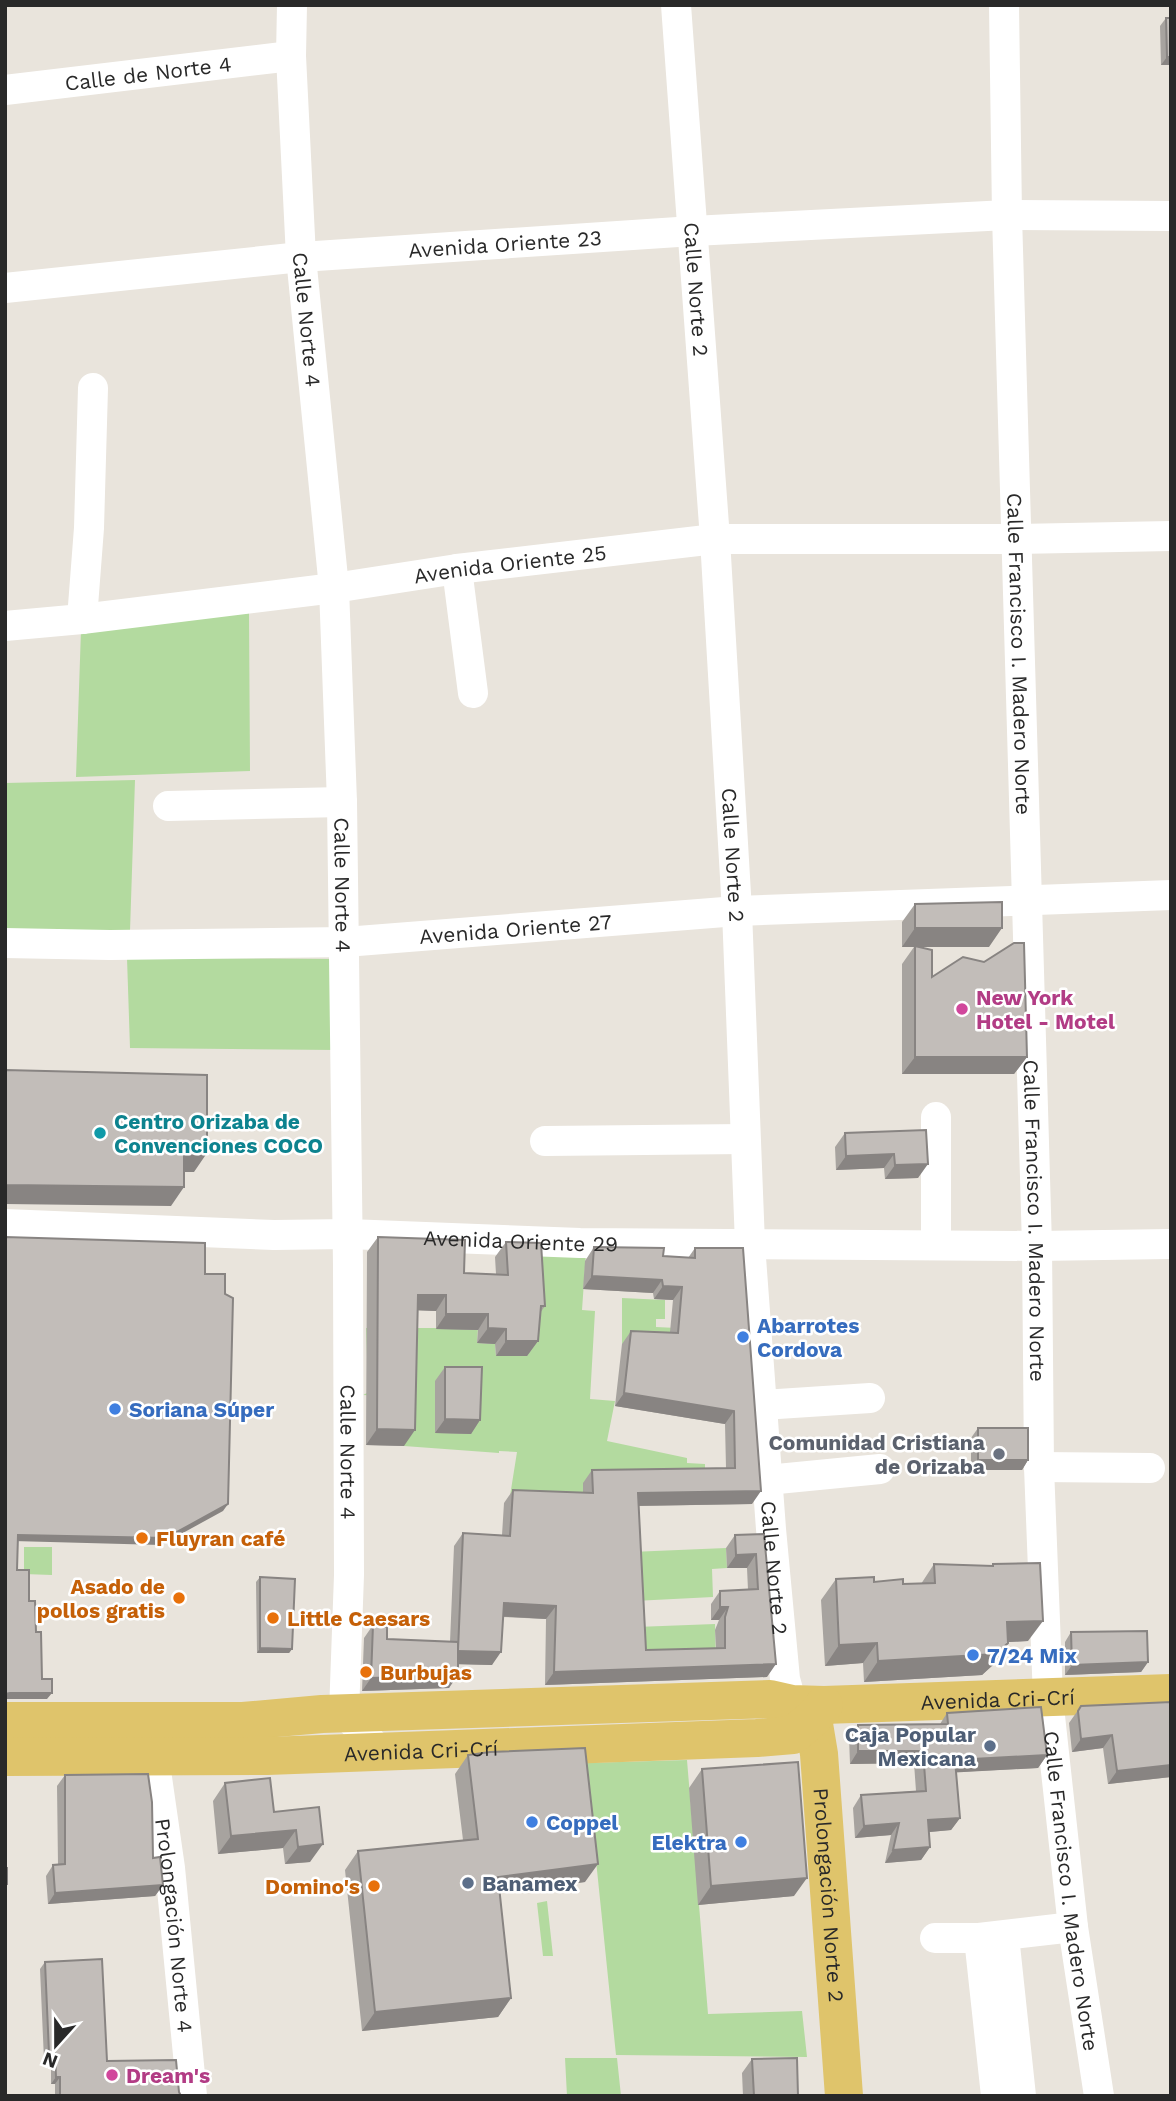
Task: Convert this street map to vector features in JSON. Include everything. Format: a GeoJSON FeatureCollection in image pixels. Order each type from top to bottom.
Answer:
{"type":"FeatureCollection","features":[{"type":"Feature","properties":{"kind":"main road","name":"Avenida Cri-Crí"},"geometry":{"type":"LineString","coordinates":[[5,1757],[154,1758],[381,1752],[500,1754],[805,1716],[1048,1698],[1171,1693]]}},
{"type":"Feature","properties":{"kind":"main road","name":"Avenida Cri-Crí"},"geometry":{"type":"LineString","coordinates":[[5,1721],[243,1721],[344,1713],[770,1699],[805,1716]]}},
{"type":"Feature","properties":{"kind":"main road","name":"Prolongación Norte 2"},"geometry":{"type":"LineString","coordinates":[[805,1716],[803,1905],[821,2096]]}},
{"type":"Feature","properties":{"kind":"main road","name":"Prolongación Norte 2"},"geometry":{"type":"LineString","coordinates":[[805,1716],[819,1754],[844,2096]]}},
{"type":"Feature","properties":{"kind":"street","name":"Calle Norte 4"},"geometry":{"type":"LineString","coordinates":[[292,5],[291,56],[301,257],[334,588],[342,802],[349,1575],[344,1713]]}},
{"type":"Feature","properties":{"kind":"street","name":"Calle Norte 2"},"geometry":{"type":"LineString","coordinates":[[676,5],[715,539],[737,911],[750,1244],[767,1480],[785,1679],[805,1716]]}},
{"type":"Feature","properties":{"kind":"street","name":"Calle Francisco I. Madero Norte"},"geometry":{"type":"LineString","coordinates":[[1004,5],[1007,215],[1037,1246],[1039,1467],[1048,1698],[1073,1927],[1099,2096]]}},
{"type":"Feature","properties":{"kind":"street","name":"Calle de Norte 4"},"geometry":{"type":"LineString","coordinates":[[5,90],[291,56]]}},
{"type":"Feature","properties":{"kind":"street","name":"Avenida Oriente 23"},"geometry":{"type":"LineString","coordinates":[[5,288],[301,257],[693,231],[1007,215],[1171,216]]}},
{"type":"Feature","properties":{"kind":"street"},"geometry":{"type":"LineString","coordinates":[[82,619],[89,528],[93,387]]}},
{"type":"Feature","properties":{"kind":"street","name":"Avenida Oriente 25"},"geometry":{"type":"LineString","coordinates":[[5,626],[82,619],[334,588],[457,569],[715,539],[1171,536]]}},
{"type":"Feature","properties":{"kind":"street"},"geometry":{"type":"LineString","coordinates":[[457,569],[473,693]]}},
{"type":"Feature","properties":{"kind":"street"},"geometry":{"type":"LineString","coordinates":[[168,806],[342,802]]}},
{"type":"Feature","properties":{"kind":"street","name":"Avenida Oriente 27"},"geometry":{"type":"LineString","coordinates":[[5,943],[110,946],[345,942],[737,911],[1171,895]]}},
{"type":"Feature","properties":{"kind":"street"},"geometry":{"type":"LineString","coordinates":[[936,1117],[936,1245]]}},
{"type":"Feature","properties":{"kind":"street"},"geometry":{"type":"LineString","coordinates":[[545,1141],[745,1139]]}},
{"type":"Feature","properties":{"kind":"street","name":"Avenida Oriente 29"},"geometry":{"type":"LineString","coordinates":[[5,1224],[296,1236],[348,1234],[580,1242],[1037,1246],[1171,1244]]}},
{"type":"Feature","properties":{"kind":"street"},"geometry":{"type":"LineString","coordinates":[[762,1405],[870,1398]]}},
{"type":"Feature","properties":{"kind":"street"},"geometry":{"type":"LineString","coordinates":[[1039,1467],[1150,1468]]}},
{"type":"Feature","properties":{"kind":"street"},"geometry":{"type":"LineString","coordinates":[[767,1480],[880,1469]]}},
{"type":"Feature","properties":{"kind":"street"},"geometry":{"type":"LineString","coordinates":[[344,1713],[381,1752]]}},
{"type":"Feature","properties":{"kind":"street"},"geometry":{"type":"LineString","coordinates":[[131,1722],[154,1758]]}},
{"type":"Feature","properties":{"kind":"street","name":"Prolongación Norte 4"},"geometry":{"type":"LineString","coordinates":[[154,1758],[170,1868],[192,2096]]}},
{"type":"Feature","properties":{"kind":"street"},"geometry":{"type":"LineString","coordinates":[[935,1938],[992,1937],[1073,1927]]}},
{"type":"Feature","properties":{"kind":"street"},"geometry":{"type":"LineString","coordinates":[[992,1937],[996,2096]]}},
{"type":"Feature","properties":{"kind":"street"},"geometry":{"type":"LineString","coordinates":[[992,1937],[1021,2096]]}},
{"type":"Feature","properties":{"kind":"green space"},"geometry":{"type":"Polygon","coordinates":[[[249,613],[250,771],[76,777],[81,630],[249,613]]]}},
{"type":"Feature","properties":{"kind":"green space"},"geometry":{"type":"Polygon","coordinates":[[[135,780],[130,931],[5,929],[5,783],[135,780]]]}},
{"type":"Feature","properties":{"kind":"green space"},"geometry":{"type":"Polygon","coordinates":[[[127,958],[337,959],[336,1050],[130,1048],[127,958]]]}},
{"type":"Feature","properties":{"kind":"green space"},"geometry":{"type":"Polygon","coordinates":[[[530,1251],[586,1253],[582,1310],[595,1311],[590,1399],[615,1401],[607,1441],[687,1458],[687,1463],[705,1464],[705,1473],[731,1474],[731,1466],[750,1468],[750,1481],[584,1483],[584,1498],[510,1496],[517,1452],[404,1446],[405,1397],[363,1395],[408,1393],[409,1356],[367,1356],[366,1328],[478,1328],[477,1343],[495,1344],[496,1356],[527,1356],[530,1321],[534,1321],[530,1251]]]}},
{"type":"Feature","properties":{"kind":"green space"},"geometry":{"type":"Polygon","coordinates":[[[622,1298],[665,1300],[665,1319],[656,1319],[656,1327],[697,1329],[622,1344],[622,1298]]]}},
{"type":"Feature","properties":{"kind":"green space"},"geometry":{"type":"Polygon","coordinates":[[[24,1547],[52,1547],[52,1575],[24,1574],[24,1547]]]}},
{"type":"Feature","properties":{"kind":"green space"},"geometry":{"type":"Polygon","coordinates":[[[726,1548],[727,1568],[712,1569],[713,1597],[634,1601],[631,1552],[726,1548]]]}},
{"type":"Feature","properties":{"kind":"green space"},"geometry":{"type":"Polygon","coordinates":[[[715,1624],[716,1661],[637,1662],[636,1627],[715,1624]]]}},
{"type":"Feature","properties":{"kind":"green space"},"geometry":{"type":"Polygon","coordinates":[[[687,1760],[708,2014],[802,2011],[807,2057],[616,2055],[586,1763],[687,1760]]]}},
{"type":"Feature","properties":{"kind":"green space"},"geometry":{"type":"Polygon","coordinates":[[[547,1901],[553,1956],[543,1956],[537,1903],[547,1901]]]}},
{"type":"Feature","properties":{"kind":"green space"},"geometry":{"type":"Polygon","coordinates":[[[565,2058],[617,2058],[621,2096],[567,2096],[565,2058]]]}},
{"type":"Feature","properties":{"kind":"building"},"geometry":{"type":"Polygon","coordinates":[[[1166,18],[1171,18],[1171,57],[1167,57],[1166,18]]]}},
{"type":"Feature","properties":{"kind":"building"},"geometry":{"type":"Polygon","coordinates":[[[1002,902],[1002,928],[915,928],[915,904],[1002,902]]]}},
{"type":"Feature","properties":{"kind":"building"},"geometry":{"type":"Polygon","coordinates":[[[1014,943],[1024,943],[1027,1057],[915,1057],[915,946],[932,950],[932,977],[963,957],[984,962],[1014,943]]]}},
{"type":"Feature","properties":{"kind":"building","name":"Centro Orizaba de Convenciones COCO"},"geometry":{"type":"Polygon","coordinates":[[[5,1070],[207,1075],[207,1153],[184,1153],[184,1187],[5,1185],[5,1070]]]}},
{"type":"Feature","properties":{"kind":"building"},"geometry":{"type":"Polygon","coordinates":[[[926,1130],[928,1164],[895,1165],[894,1154],[846,1156],[845,1133],[926,1130]]]}},
{"type":"Feature","properties":{"kind":"building","name":"Soriana Súper"},"geometry":{"type":"Polygon","coordinates":[[[5,1237],[205,1243],[205,1274],[225,1274],[225,1294],[233,1298],[228,1504],[166,1538],[18,1535],[17,1570],[29,1570],[29,1601],[35,1601],[36,1632],[41,1632],[42,1679],[52,1679],[52,1693],[5,1694],[5,1237]]]}},
{"type":"Feature","properties":{"kind":"building"},"geometry":{"type":"Polygon","coordinates":[[[378,1237],[465,1240],[464,1273],[508,1275],[506,1242],[541,1243],[545,1306],[541,1306],[538,1341],[506,1341],[506,1329],[488,1328],[488,1314],[446,1314],[446,1295],[418,1295],[415,1430],[377,1429],[378,1237]]]}},
{"type":"Feature","properties":{"kind":"building"},"geometry":{"type":"Polygon","coordinates":[[[594,1247],[664,1248],[663,1256],[695,1258],[695,1248],[743,1248],[761,1491],[638,1493],[646,1650],[725,1648],[725,1617],[728,1607],[720,1607],[720,1591],[758,1589],[756,1554],[736,1555],[735,1535],[764,1534],[776,1664],[554,1672],[556,1606],[504,1603],[501,1652],[458,1651],[458,1675],[371,1678],[373,1625],[387,1627],[387,1639],[458,1642],[458,1650],[463,1533],[510,1536],[513,1490],[593,1493],[592,1470],[735,1468],[734,1411],[624,1393],[631,1331],[678,1333],[682,1287],[663,1286],[662,1280],[592,1276],[594,1247]]]}},
{"type":"Feature","properties":{"kind":"building"},"geometry":{"type":"Polygon","coordinates":[[[445,1367],[482,1367],[480,1420],[445,1419],[445,1367]]]}},
{"type":"Feature","properties":{"kind":"building","name":"Comunidad Cristiana de Orizaba"},"geometry":{"type":"Polygon","coordinates":[[[978,1428],[1028,1428],[1028,1460],[978,1460],[978,1428]]]}},
{"type":"Feature","properties":{"kind":"building"},"geometry":{"type":"Polygon","coordinates":[[[1040,1563],[1043,1621],[1007,1622],[1008,1643],[996,1654],[878,1661],[877,1643],[839,1645],[836,1579],[874,1577],[874,1582],[903,1579],[903,1584],[935,1583],[934,1564],[993,1566],[1040,1563]]]}},
{"type":"Feature","properties":{"kind":"building","name":"Little Caesars"},"geometry":{"type":"Polygon","coordinates":[[[260,1577],[295,1579],[292,1649],[260,1648],[260,1577]]]}},
{"type":"Feature","properties":{"kind":"building"},"geometry":{"type":"Polygon","coordinates":[[[1147,1631],[1148,1662],[1072,1665],[1071,1632],[1147,1631]]]}},
{"type":"Feature","properties":{"kind":"building"},"geometry":{"type":"Polygon","coordinates":[[[1171,1702],[1171,1765],[1117,1771],[1112,1735],[1081,1739],[1078,1711],[1081,1706],[1171,1702]]]}},
{"type":"Feature","properties":{"kind":"building"},"geometry":{"type":"Polygon","coordinates":[[[1041,1707],[1047,1755],[955,1760],[960,1818],[928,1820],[930,1847],[893,1850],[899,1823],[864,1826],[861,1795],[926,1791],[923,1751],[858,1751],[858,1725],[948,1724],[947,1713],[1041,1707]]]}},
{"type":"Feature","properties":{"kind":"building"},"geometry":{"type":"Polygon","coordinates":[[[585,1748],[598,1864],[498,1877],[511,1998],[375,2012],[358,1851],[478,1839],[468,1755],[585,1748]]]}},
{"type":"Feature","properties":{"kind":"building","name":"Elektra"},"geometry":{"type":"Polygon","coordinates":[[[798,1762],[807,1878],[711,1886],[702,1769],[798,1762]]]}},
{"type":"Feature","properties":{"kind":"building"},"geometry":{"type":"Polygon","coordinates":[[[148,1774],[152,1802],[153,1858],[160,1857],[163,1885],[55,1893],[53,1865],[65,1864],[65,1775],[148,1774]]]}},
{"type":"Feature","properties":{"kind":"building"},"geometry":{"type":"Polygon","coordinates":[[[270,1778],[274,1812],[319,1807],[323,1844],[298,1847],[296,1830],[231,1836],[225,1783],[270,1778]]]}},
{"type":"Feature","properties":{"kind":"building"},"geometry":{"type":"Polygon","coordinates":[[[7,1868],[7,1884],[5,1884],[7,1868]]]}},
{"type":"Feature","properties":{"kind":"building"},"geometry":{"type":"Polygon","coordinates":[[[102,1959],[107,2061],[176,2060],[181,2096],[60,2096],[60,2077],[56,2077],[55,2053],[49,2053],[45,1962],[102,1959]]]}},
{"type":"Feature","properties":{"kind":"building"},"geometry":{"type":"Polygon","coordinates":[[[797,2058],[798,2096],[754,2096],[752,2059],[797,2058]]]}},
{"type":"Feature","properties":{"kind":"place","name":"New York Hotel - Motel"},"geometry":{"type":"Point","coordinates":[962,1009]}},
{"type":"Feature","properties":{"kind":"place","name":"Centro Orizaba de Convenciones COCO"},"geometry":{"type":"Point","coordinates":[100,1133]}},
{"type":"Feature","properties":{"kind":"place","name":"Abarrotes Cordova"},"geometry":{"type":"Point","coordinates":[743,1337]}},
{"type":"Feature","properties":{"kind":"place","name":"Soriana Súper"},"geometry":{"type":"Point","coordinates":[115,1409]}},
{"type":"Feature","properties":{"kind":"place","name":"Comunidad Cristiana de Orizaba"},"geometry":{"type":"Point","coordinates":[999,1454]}},
{"type":"Feature","properties":{"kind":"place","name":"Fluyran café"},"geometry":{"type":"Point","coordinates":[142,1538]}},
{"type":"Feature","properties":{"kind":"place","name":"Asado de pollos gratis"},"geometry":{"type":"Point","coordinates":[179,1598]}},
{"type":"Feature","properties":{"kind":"place","name":"Little Caesars"},"geometry":{"type":"Point","coordinates":[273,1618]}},
{"type":"Feature","properties":{"kind":"place","name":"7/24 Mix"},"geometry":{"type":"Point","coordinates":[973,1655]}},
{"type":"Feature","properties":{"kind":"place","name":"Burbujas"},"geometry":{"type":"Point","coordinates":[366,1672]}},
{"type":"Feature","properties":{"kind":"place","name":"Caja Popular Mexicana"},"geometry":{"type":"Point","coordinates":[990,1746]}},
{"type":"Feature","properties":{"kind":"place","name":"Coppel"},"geometry":{"type":"Point","coordinates":[532,1822]}},
{"type":"Feature","properties":{"kind":"place","name":"Elektra"},"geometry":{"type":"Point","coordinates":[741,1842]}},
{"type":"Feature","properties":{"kind":"place","name":"Banamex"},"geometry":{"type":"Point","coordinates":[468,1883]}},
{"type":"Feature","properties":{"kind":"place","name":"Domino's"},"geometry":{"type":"Point","coordinates":[374,1886]}},
{"type":"Feature","properties":{"kind":"place","name":"Dream's"},"geometry":{"type":"Point","coordinates":[112,2075]}}]}
